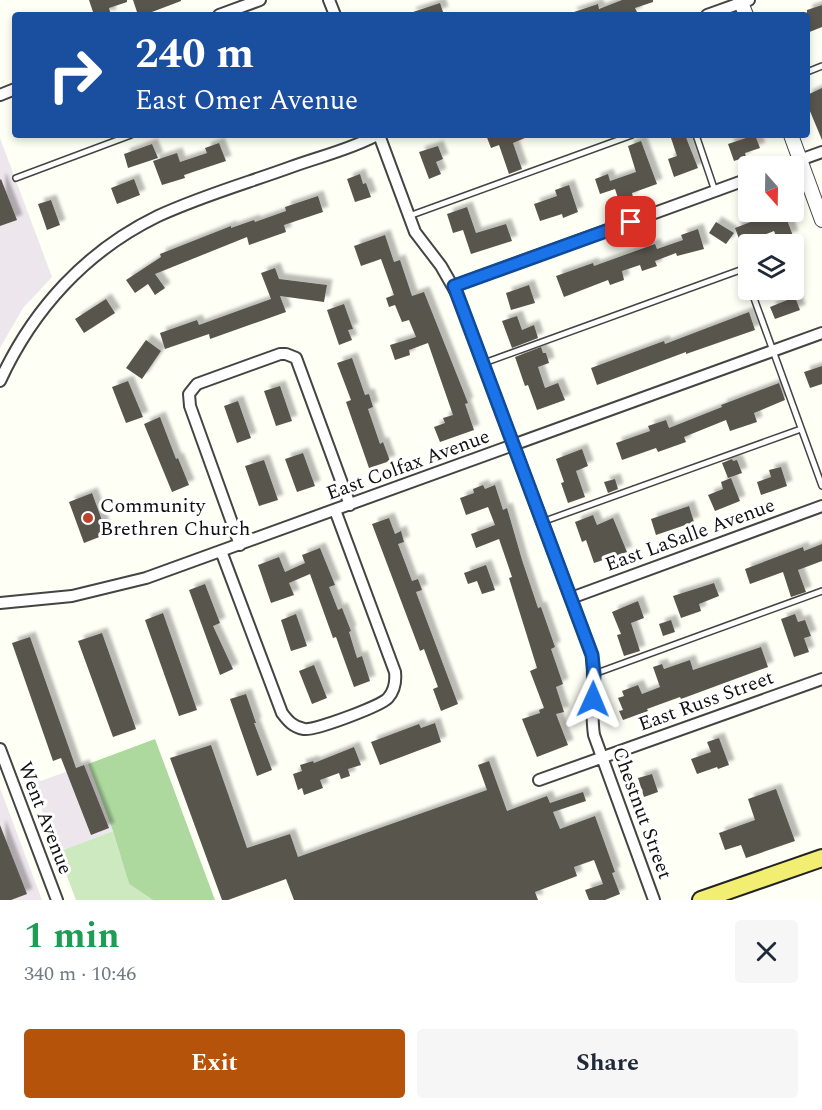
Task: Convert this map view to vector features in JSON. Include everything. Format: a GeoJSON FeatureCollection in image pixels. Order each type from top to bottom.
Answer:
{"type":"FeatureCollection","features":[{"type":"Feature","properties":{"kind":"main road"},"geometry":{"type":"LineString","coordinates":[[701,900],[822,858]]}},
{"type":"Feature","properties":{"kind":"street"},"geometry":{"type":"LineString","coordinates":[[227,12],[260,0]]}},
{"type":"Feature","properties":{"kind":"street"},"geometry":{"type":"LineString","coordinates":[[717,12],[744,4]]}},
{"type":"Feature","properties":{"kind":"street"},"geometry":{"type":"LineString","coordinates":[[0,381],[23,336],[53,296],[78,270],[126,234],[177,208],[370,138]]}},
{"type":"Feature","properties":{"kind":"street","name":"Chestnut Street"},"geometry":{"type":"LineString","coordinates":[[379,138],[409,216],[422,243],[454,286],[592,655],[594,735],[654,900]]}},
{"type":"Feature","properties":{"kind":"street"},"geometry":{"type":"LineString","coordinates":[[792,138],[799,156]]}},
{"type":"Feature","properties":{"kind":"street"},"geometry":{"type":"LineString","coordinates":[[804,159],[822,152]]}},
{"type":"Feature","properties":{"kind":"street"},"geometry":{"type":"LineString","coordinates":[[804,171],[822,220]]}},
{"type":"Feature","properties":{"kind":"street"},"geometry":{"type":"LineString","coordinates":[[454,286],[738,183]]}},
{"type":"Feature","properties":{"kind":"street","name":"East Colfax Avenue"},"geometry":{"type":"LineString","coordinates":[[0,603],[42,601],[117,586],[240,545],[822,333]]}},
{"type":"Feature","properties":{"kind":"street"},"geometry":{"type":"LineString","coordinates":[[240,545],[186,392],[197,384],[280,354],[294,352],[350,505]]}},
{"type":"Feature","properties":{"kind":"street","name":"East LaSalle Avenue"},"geometry":{"type":"LineString","coordinates":[[571,598],[822,506]]}},
{"type":"Feature","properties":{"kind":"street"},"geometry":{"type":"LineString","coordinates":[[221,551],[282,713],[296,727],[306,730],[324,725],[384,702],[393,692],[396,682],[395,672],[335,510]]}},
{"type":"Feature","properties":{"kind":"street","name":"East Russ Street"},"geometry":{"type":"LineString","coordinates":[[539,780],[822,679]]}},
{"type":"Feature","properties":{"kind":"street","name":"Went Avenue"},"geometry":{"type":"LineString","coordinates":[[0,749],[57,900]]}},
{"type":"Feature","properties":{"kind":"lane"},"geometry":{"type":"LineString","coordinates":[[16,178],[123,138]]}},
{"type":"Feature","properties":{"kind":"lane"},"geometry":{"type":"LineString","coordinates":[[409,216],[624,138]]}},
{"type":"Feature","properties":{"kind":"lane"},"geometry":{"type":"LineString","coordinates":[[697,138],[715,191]]}},
{"type":"Feature","properties":{"kind":"lane"},"geometry":{"type":"LineString","coordinates":[[484,363],[738,271]]}},
{"type":"Feature","properties":{"kind":"lane"},"geometry":{"type":"LineString","coordinates":[[754,300],[822,486]]}},
{"type":"Feature","properties":{"kind":"lane"},"geometry":{"type":"LineString","coordinates":[[542,522],[801,429]]}},
{"type":"Feature","properties":{"kind":"lane"},"geometry":{"type":"LineString","coordinates":[[594,674],[822,591]]}},
{"type":"Feature","properties":{"kind":"shaded area"},"geometry":{"type":"Polygon","coordinates":[[[0,138],[52,277],[23,308],[0,348],[0,138]]]}},
{"type":"Feature","properties":{"kind":"shaded area"},"geometry":{"type":"Polygon","coordinates":[[[88,764],[113,831],[58,852],[32,784],[88,764]]]}},
{"type":"Feature","properties":{"kind":"shaded area"},"geometry":{"type":"Polygon","coordinates":[[[0,788],[42,900],[0,900],[0,788]]]}},
{"type":"Feature","properties":{"kind":"green space"},"geometry":{"type":"Polygon","coordinates":[[[155,739],[215,900],[153,900],[129,884],[113,831],[88,764],[155,739]]]}},
{"type":"Feature","properties":{"kind":"green space"},"geometry":{"type":"Polygon","coordinates":[[[113,831],[129,884],[153,900],[76,900],[58,852],[113,831]]]}},
{"type":"Feature","properties":{"kind":"building"},"geometry":{"type":"Polygon","coordinates":[[[89,0],[127,0],[127,2],[109,8],[110,12],[93,12],[89,0]]]}},
{"type":"Feature","properties":{"kind":"building"},"geometry":{"type":"Polygon","coordinates":[[[133,0],[181,0],[152,12],[137,12],[133,0]]]}},
{"type":"Feature","properties":{"kind":"building"},"geometry":{"type":"Polygon","coordinates":[[[622,0],[653,0],[653,2],[635,8],[637,12],[574,12],[598,4],[599,9],[622,0]]]}},
{"type":"Feature","properties":{"kind":"building"},"geometry":{"type":"Polygon","coordinates":[[[440,3],[443,12],[413,12],[440,3]]]}},
{"type":"Feature","properties":{"kind":"building"},"geometry":{"type":"Polygon","coordinates":[[[822,5],[822,27],[810,32],[810,12],[807,10],[822,5]]]}},
{"type":"Feature","properties":{"kind":"building"},"geometry":{"type":"Polygon","coordinates":[[[822,88],[822,140],[810,111],[810,94],[822,88]]]}},
{"type":"Feature","properties":{"kind":"building"},"geometry":{"type":"Polygon","coordinates":[[[487,138],[525,138],[513,143],[522,169],[509,174],[499,145],[491,148],[487,138]]]}},
{"type":"Feature","properties":{"kind":"building"},"geometry":{"type":"Polygon","coordinates":[[[671,138],[686,138],[698,168],[674,177],[668,159],[677,156],[671,138]]]}},
{"type":"Feature","properties":{"kind":"building"},"geometry":{"type":"Polygon","coordinates":[[[746,138],[756,138],[760,148],[745,153],[746,156],[738,156],[738,160],[734,161],[728,144],[746,138]]]}},
{"type":"Feature","properties":{"kind":"building"},"geometry":{"type":"Polygon","coordinates":[[[641,141],[657,184],[632,193],[633,197],[619,201],[615,189],[600,194],[595,179],[608,174],[610,181],[636,172],[628,146],[641,141]]]}},
{"type":"Feature","properties":{"kind":"building"},"geometry":{"type":"Polygon","coordinates":[[[219,143],[226,161],[162,185],[153,161],[177,153],[180,162],[207,153],[205,148],[219,143]]]}},
{"type":"Feature","properties":{"kind":"building"},"geometry":{"type":"Polygon","coordinates":[[[152,144],[158,158],[128,168],[124,154],[152,144]]]}},
{"type":"Feature","properties":{"kind":"building"},"geometry":{"type":"Polygon","coordinates":[[[438,146],[443,159],[436,162],[441,174],[429,179],[419,152],[438,146]]]}},
{"type":"Feature","properties":{"kind":"building"},"geometry":{"type":"Polygon","coordinates":[[[360,174],[371,197],[355,202],[347,179],[360,174]]]}},
{"type":"Feature","properties":{"kind":"building"},"geometry":{"type":"Polygon","coordinates":[[[134,179],[140,195],[117,204],[111,188],[134,179]]]}},
{"type":"Feature","properties":{"kind":"building"},"geometry":{"type":"Polygon","coordinates":[[[0,180],[17,220],[0,226],[0,180]]]}},
{"type":"Feature","properties":{"kind":"building"},"geometry":{"type":"Polygon","coordinates":[[[569,185],[578,212],[563,218],[562,214],[540,221],[534,204],[557,196],[555,190],[569,185]]]}},
{"type":"Feature","properties":{"kind":"building"},"geometry":{"type":"Polygon","coordinates":[[[318,196],[323,212],[284,225],[286,232],[249,245],[247,237],[155,274],[165,288],[155,295],[148,284],[135,293],[126,280],[161,257],[160,254],[231,226],[231,228],[254,220],[255,222],[286,211],[285,207],[318,196]]]}},
{"type":"Feature","properties":{"kind":"building"},"geometry":{"type":"Polygon","coordinates":[[[51,200],[60,225],[47,230],[38,204],[51,200]]]}},
{"type":"Feature","properties":{"kind":"building"},"geometry":{"type":"Polygon","coordinates":[[[467,207],[476,233],[506,224],[512,241],[471,254],[463,230],[453,233],[447,214],[467,207]]]}},
{"type":"Feature","properties":{"kind":"building"},"geometry":{"type":"Polygon","coordinates":[[[716,222],[734,233],[726,244],[709,233],[716,222]]]}},
{"type":"Feature","properties":{"kind":"building"},"geometry":{"type":"Polygon","coordinates":[[[751,222],[788,222],[792,234],[775,234],[774,231],[766,234],[738,234],[738,236],[735,228],[751,222]]]}},
{"type":"Feature","properties":{"kind":"building"},"geometry":{"type":"Polygon","coordinates":[[[698,229],[704,249],[677,256],[676,253],[655,261],[657,266],[642,271],[640,265],[622,271],[624,280],[610,285],[608,280],[564,297],[556,276],[593,263],[594,266],[655,244],[657,249],[683,240],[681,235],[698,229]]]}},
{"type":"Feature","properties":{"kind":"building"},"geometry":{"type":"Polygon","coordinates":[[[385,235],[394,262],[400,260],[412,296],[424,292],[468,403],[465,404],[474,430],[440,442],[434,427],[445,423],[443,418],[453,415],[428,343],[409,350],[410,355],[395,360],[390,345],[416,337],[409,320],[402,322],[395,305],[389,307],[386,298],[394,295],[381,259],[361,266],[354,246],[385,235]]]}},
{"type":"Feature","properties":{"kind":"building"},"geometry":{"type":"Polygon","coordinates":[[[275,268],[279,279],[327,285],[324,302],[280,296],[286,312],[210,339],[209,334],[165,349],[160,333],[197,320],[199,325],[271,299],[261,273],[275,268]]]}},
{"type":"Feature","properties":{"kind":"building"},"geometry":{"type":"Polygon","coordinates":[[[529,285],[535,303],[511,310],[506,293],[529,285]]]}},
{"type":"Feature","properties":{"kind":"building"},"geometry":{"type":"Polygon","coordinates":[[[106,299],[115,313],[84,333],[75,319],[106,299]]]}},
{"type":"Feature","properties":{"kind":"building"},"geometry":{"type":"Polygon","coordinates":[[[788,300],[796,300],[800,310],[775,319],[770,307],[788,300]]]}},
{"type":"Feature","properties":{"kind":"building"},"geometry":{"type":"Polygon","coordinates":[[[344,304],[353,329],[348,330],[352,340],[339,345],[327,310],[344,304]]]}},
{"type":"Feature","properties":{"kind":"building"},"geometry":{"type":"Polygon","coordinates":[[[749,312],[755,330],[686,354],[686,352],[597,385],[591,368],[664,341],[665,344],[749,312]]]}},
{"type":"Feature","properties":{"kind":"building"},"geometry":{"type":"Polygon","coordinates":[[[517,316],[522,330],[534,325],[538,338],[512,348],[502,321],[517,316]]]}},
{"type":"Feature","properties":{"kind":"building"},"geometry":{"type":"Polygon","coordinates":[[[146,340],[161,351],[142,379],[126,368],[146,340]]]}},
{"type":"Feature","properties":{"kind":"building"},"geometry":{"type":"Polygon","coordinates":[[[541,347],[549,363],[538,367],[545,388],[558,383],[565,400],[537,410],[528,385],[525,386],[515,357],[541,347]]]}},
{"type":"Feature","properties":{"kind":"building"},"geometry":{"type":"Polygon","coordinates":[[[352,358],[365,395],[369,394],[373,407],[368,409],[380,444],[383,442],[390,461],[369,468],[346,402],[351,400],[337,363],[352,358]]]}},
{"type":"Feature","properties":{"kind":"building"},"geometry":{"type":"Polygon","coordinates":[[[822,366],[822,384],[810,388],[804,372],[822,366]]]}},
{"type":"Feature","properties":{"kind":"building"},"geometry":{"type":"Polygon","coordinates":[[[128,381],[143,417],[126,423],[112,387],[128,381]]]}},
{"type":"Feature","properties":{"kind":"building"},"geometry":{"type":"Polygon","coordinates":[[[779,383],[785,400],[754,413],[757,422],[730,431],[726,420],[684,437],[686,442],[658,452],[656,448],[622,460],[616,443],[650,431],[648,426],[666,420],[669,428],[779,383]]]}},
{"type":"Feature","properties":{"kind":"building"},"geometry":{"type":"Polygon","coordinates":[[[280,386],[292,421],[276,426],[264,391],[280,386]]]}},
{"type":"Feature","properties":{"kind":"building"},"geometry":{"type":"Polygon","coordinates":[[[238,401],[251,438],[237,443],[224,406],[238,401]]]}},
{"type":"Feature","properties":{"kind":"building"},"geometry":{"type":"Polygon","coordinates":[[[160,417],[189,485],[172,492],[144,424],[160,417]]]}},
{"type":"Feature","properties":{"kind":"building"},"geometry":{"type":"Polygon","coordinates":[[[582,449],[588,466],[576,471],[585,497],[568,503],[556,459],[582,449]]]}},
{"type":"Feature","properties":{"kind":"building"},"geometry":{"type":"Polygon","coordinates":[[[303,453],[315,486],[297,492],[285,459],[303,453]]]}},
{"type":"Feature","properties":{"kind":"building"},"geometry":{"type":"Polygon","coordinates":[[[732,459],[737,460],[742,473],[728,478],[722,463],[732,459]]]}},
{"type":"Feature","properties":{"kind":"building"},"geometry":{"type":"Polygon","coordinates":[[[264,460],[278,500],[259,506],[245,466],[264,460]]]}},
{"type":"Feature","properties":{"kind":"building"},"geometry":{"type":"Polygon","coordinates":[[[781,467],[787,486],[761,495],[757,482],[771,477],[769,470],[781,467]]]}},
{"type":"Feature","properties":{"kind":"building"},"geometry":{"type":"Polygon","coordinates":[[[731,478],[740,501],[715,511],[708,495],[723,489],[721,482],[731,478]]]}},
{"type":"Feature","properties":{"kind":"building"},"geometry":{"type":"Polygon","coordinates":[[[615,479],[618,489],[608,493],[604,482],[615,479]]]}},
{"type":"Feature","properties":{"kind":"building"},"geometry":{"type":"Polygon","coordinates":[[[483,485],[485,489],[495,485],[503,510],[507,508],[538,608],[541,607],[555,647],[551,649],[563,684],[556,687],[564,712],[556,714],[568,745],[537,757],[522,719],[540,713],[539,710],[544,708],[530,671],[537,668],[509,578],[512,577],[499,539],[476,548],[471,534],[495,525],[488,507],[466,515],[460,498],[474,493],[473,489],[483,485]]]}},
{"type":"Feature","properties":{"kind":"building","name":"Community Brethren Church"},"geometry":{"type":"Polygon","coordinates":[[[92,493],[107,534],[84,543],[69,502],[92,493]]]}},
{"type":"Feature","properties":{"kind":"building"},"geometry":{"type":"Polygon","coordinates":[[[689,506],[694,522],[656,535],[651,519],[689,506]]]}},
{"type":"Feature","properties":{"kind":"building"},"geometry":{"type":"Polygon","coordinates":[[[593,515],[597,525],[613,518],[627,552],[594,563],[586,540],[582,542],[575,522],[593,515]]]}},
{"type":"Feature","properties":{"kind":"building"},"geometry":{"type":"Polygon","coordinates":[[[389,518],[395,534],[401,531],[404,542],[398,544],[412,581],[418,579],[422,590],[416,592],[458,704],[441,711],[433,689],[438,687],[424,649],[420,651],[372,524],[389,518]]]}},
{"type":"Feature","properties":{"kind":"building"},"geometry":{"type":"Polygon","coordinates":[[[822,544],[822,561],[798,570],[806,592],[791,597],[783,572],[750,584],[745,569],[803,547],[804,551],[822,544]]]}},
{"type":"Feature","properties":{"kind":"building"},"geometry":{"type":"Polygon","coordinates":[[[320,548],[335,585],[329,587],[338,610],[342,608],[351,631],[349,632],[357,658],[362,656],[370,681],[354,687],[310,574],[289,583],[294,595],[271,603],[258,565],[279,557],[285,572],[305,563],[302,555],[320,548]]]}},
{"type":"Feature","properties":{"kind":"building"},"geometry":{"type":"Polygon","coordinates":[[[486,565],[495,590],[482,594],[477,581],[468,584],[464,573],[486,565]]]}},
{"type":"Feature","properties":{"kind":"building"},"geometry":{"type":"Polygon","coordinates":[[[714,583],[719,596],[699,604],[701,611],[681,618],[673,596],[714,583]]]}},
{"type":"Feature","properties":{"kind":"building"},"geometry":{"type":"Polygon","coordinates":[[[205,584],[220,623],[213,626],[233,669],[220,675],[189,590],[205,584]]]}},
{"type":"Feature","properties":{"kind":"building"},"geometry":{"type":"Polygon","coordinates":[[[638,601],[644,618],[631,623],[640,651],[624,656],[617,635],[621,634],[612,612],[638,601]]]}},
{"type":"Feature","properties":{"kind":"building"},"geometry":{"type":"Polygon","coordinates":[[[163,613],[197,710],[179,716],[145,620],[163,613]]]}},
{"type":"Feature","properties":{"kind":"building"},"geometry":{"type":"Polygon","coordinates":[[[296,614],[307,646],[291,651],[281,620],[296,614]]]}},
{"type":"Feature","properties":{"kind":"building"},"geometry":{"type":"Polygon","coordinates":[[[795,614],[798,622],[805,620],[811,636],[804,638],[809,652],[794,657],[781,619],[795,614]]]}},
{"type":"Feature","properties":{"kind":"building"},"geometry":{"type":"Polygon","coordinates":[[[671,620],[675,632],[663,636],[659,624],[671,620]]]}},
{"type":"Feature","properties":{"kind":"building"},"geometry":{"type":"Polygon","coordinates":[[[102,633],[136,729],[113,737],[78,641],[102,633]]]}},
{"type":"Feature","properties":{"kind":"building"},"geometry":{"type":"Polygon","coordinates":[[[30,637],[76,768],[84,765],[109,828],[91,835],[61,758],[53,761],[12,643],[30,637]]]}},
{"type":"Feature","properties":{"kind":"building"},"geometry":{"type":"Polygon","coordinates":[[[761,647],[768,667],[647,709],[648,711],[623,720],[619,711],[623,710],[618,698],[624,696],[622,691],[638,685],[642,694],[660,687],[653,667],[662,664],[664,669],[690,660],[693,670],[761,647]]]}},
{"type":"Feature","properties":{"kind":"building"},"geometry":{"type":"Polygon","coordinates":[[[314,665],[327,698],[312,704],[299,671],[314,665]]]}},
{"type":"Feature","properties":{"kind":"building"},"geometry":{"type":"Polygon","coordinates":[[[246,694],[256,723],[254,723],[272,770],[257,776],[230,699],[246,694]]]}},
{"type":"Feature","properties":{"kind":"building"},"geometry":{"type":"Polygon","coordinates":[[[435,723],[441,742],[380,765],[371,742],[419,724],[421,728],[435,723]]]}},
{"type":"Feature","properties":{"kind":"building"},"geometry":{"type":"Polygon","coordinates":[[[719,738],[729,765],[697,774],[691,759],[711,752],[707,742],[719,738]]]}},
{"type":"Feature","properties":{"kind":"building"},"geometry":{"type":"Polygon","coordinates":[[[211,745],[247,848],[290,834],[298,857],[487,790],[478,765],[489,761],[507,811],[547,796],[550,803],[583,792],[586,801],[553,812],[560,829],[595,816],[615,872],[612,873],[620,894],[605,900],[589,900],[585,890],[603,884],[594,860],[574,867],[577,876],[535,892],[538,900],[294,900],[286,879],[228,900],[222,900],[170,758],[211,745]]]}},
{"type":"Feature","properties":{"kind":"building"},"geometry":{"type":"Polygon","coordinates":[[[354,747],[361,765],[348,769],[350,776],[341,779],[339,773],[320,780],[323,788],[304,795],[302,788],[298,790],[293,774],[302,771],[300,765],[313,761],[314,763],[354,747]]]}},
{"type":"Feature","properties":{"kind":"building"},"geometry":{"type":"Polygon","coordinates":[[[652,774],[658,792],[644,797],[638,778],[652,774]]]}},
{"type":"Feature","properties":{"kind":"building"},"geometry":{"type":"Polygon","coordinates":[[[776,789],[795,841],[746,858],[741,845],[725,850],[719,833],[755,820],[748,799],[776,789]]]}},
{"type":"Feature","properties":{"kind":"building"},"geometry":{"type":"Polygon","coordinates":[[[0,825],[27,894],[11,900],[0,900],[0,825]]]}},
{"type":"Feature","properties":{"kind":"place","name":"Community Brethren Church"},"geometry":{"type":"Point","coordinates":[88,518]}},
{"type":"Feature","properties":{"kind":"route"},"geometry":{"type":"LineString","coordinates":[[593,699],[592,655],[454,286],[631,222]]}}]}
